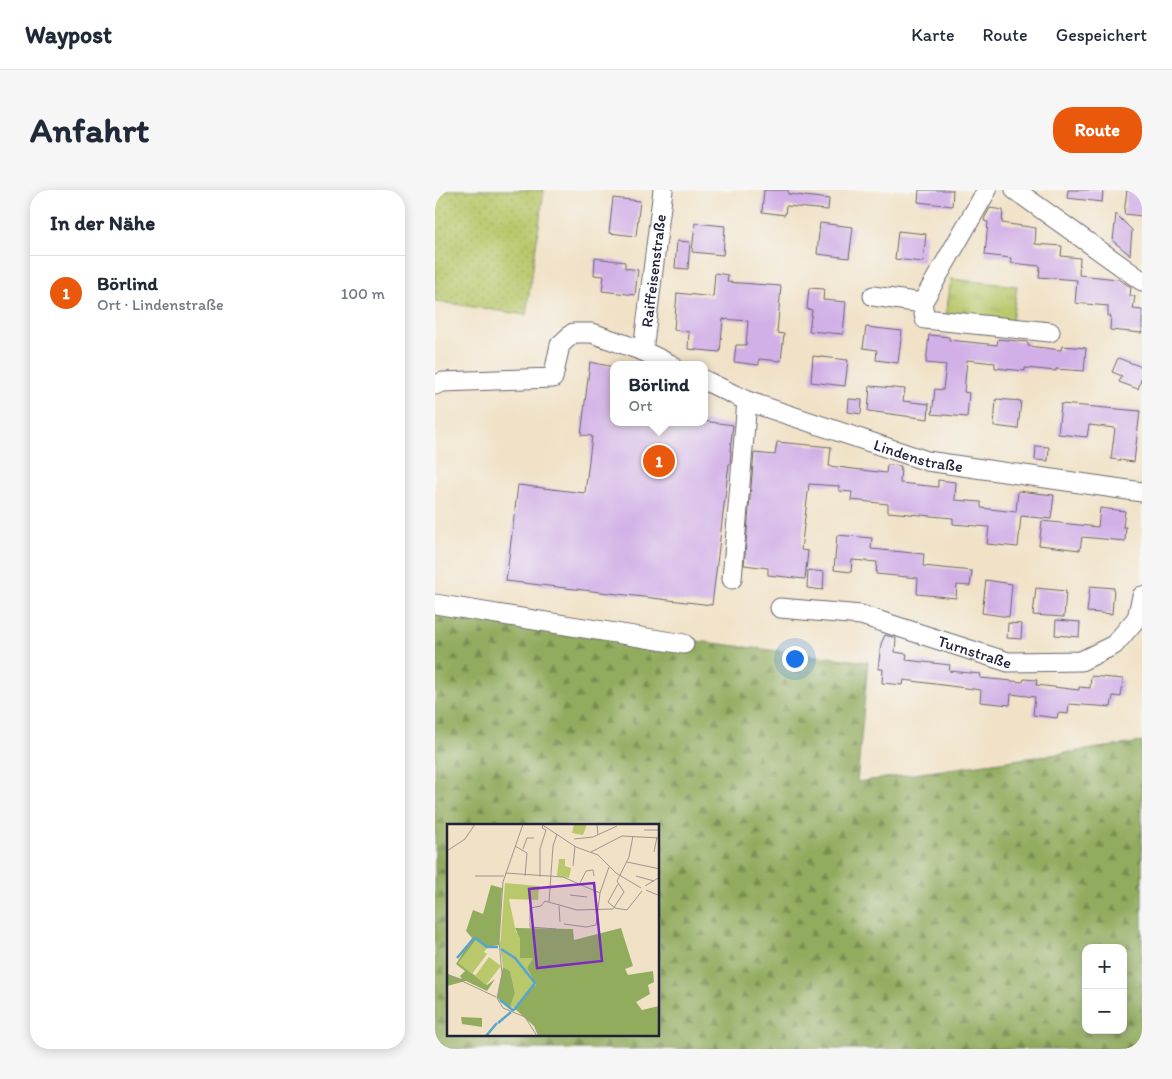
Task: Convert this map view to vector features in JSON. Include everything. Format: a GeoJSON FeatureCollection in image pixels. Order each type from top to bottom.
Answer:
{"type":"FeatureCollection","features":[{"type":"Feature","properties":{"kind":"street","name":"Raiffeisenstraße"},"geometry":{"type":"LineString","coordinates":[[643,351],[663,190]]}},
{"type":"Feature","properties":{"kind":"street"},"geometry":{"type":"LineString","coordinates":[[987,190],[922,303],[925,319],[1050,332]]}},
{"type":"Feature","properties":{"kind":"street"},"geometry":{"type":"LineString","coordinates":[[1015,190],[1142,280]]}},
{"type":"Feature","properties":{"kind":"street"},"geometry":{"type":"LineString","coordinates":[[873,296],[922,303]]}},
{"type":"Feature","properties":{"kind":"street"},"geometry":{"type":"LineString","coordinates":[[435,385],[443,382],[553,378],[560,345],[573,333],[591,333],[643,351],[664,361]]}},
{"type":"Feature","properties":{"kind":"street","name":"Lindenstraße"},"geometry":{"type":"LineString","coordinates":[[708,382],[747,401],[927,461],[1142,492]]}},
{"type":"Feature","properties":{"kind":"street"},"geometry":{"type":"LineString","coordinates":[[732,579],[747,401]]}},
{"type":"Feature","properties":{"kind":"street","name":"Turnstraße"},"geometry":{"type":"LineString","coordinates":[[780,608],[861,615],[1008,662],[1081,661],[1114,645],[1137,618],[1142,596]]}},
{"type":"Feature","properties":{"kind":"street"},"geometry":{"type":"LineString","coordinates":[[435,604],[684,644]]}},
{"type":"Feature","properties":{"kind":"green space"},"geometry":{"type":"Polygon","coordinates":[[[435,190],[544,190],[526,315],[435,301],[435,190]]]}},
{"type":"Feature","properties":{"kind":"green space"},"geometry":{"type":"Polygon","coordinates":[[[951,279],[1017,286],[1012,322],[946,316],[951,279]]]}},
{"type":"Feature","properties":{"kind":"green space"},"geometry":{"type":"Polygon","coordinates":[[[435,609],[868,662],[857,782],[1142,742],[1142,1049],[435,1049],[435,609]]]}},
{"type":"Feature","properties":{"kind":"building"},"geometry":{"type":"Polygon","coordinates":[[[764,190],[788,190],[788,194],[829,199],[828,210],[786,206],[785,215],[762,212],[764,190]]]}},
{"type":"Feature","properties":{"kind":"building"},"geometry":{"type":"Polygon","coordinates":[[[919,190],[953,190],[952,206],[918,202],[919,190]]]}},
{"type":"Feature","properties":{"kind":"building"},"geometry":{"type":"Polygon","coordinates":[[[1068,190],[1103,190],[1102,202],[1067,198],[1068,190]]]}},
{"type":"Feature","properties":{"kind":"building"},"geometry":{"type":"Polygon","coordinates":[[[1127,190],[1142,190],[1142,216],[1124,214],[1127,190]]]}},
{"type":"Feature","properties":{"kind":"building"},"geometry":{"type":"Polygon","coordinates":[[[613,198],[640,201],[636,236],[609,233],[613,198]]]}},
{"type":"Feature","properties":{"kind":"building"},"geometry":{"type":"Polygon","coordinates":[[[990,208],[1003,210],[1002,223],[1036,228],[1035,244],[1062,246],[1061,256],[1080,258],[1079,275],[1118,279],[1131,287],[1130,296],[1135,296],[1133,309],[1142,310],[1142,333],[1110,330],[1111,316],[1108,316],[1108,306],[1075,303],[1077,280],[1039,277],[1040,266],[1011,263],[1011,258],[985,255],[988,222],[984,221],[990,208]]]}},
{"type":"Feature","properties":{"kind":"building"},"geometry":{"type":"Polygon","coordinates":[[[1116,214],[1132,230],[1130,255],[1113,241],[1116,214]]]}},
{"type":"Feature","properties":{"kind":"building"},"geometry":{"type":"Polygon","coordinates":[[[695,223],[725,226],[723,255],[692,252],[695,223]]]}},
{"type":"Feature","properties":{"kind":"building"},"geometry":{"type":"Polygon","coordinates":[[[820,223],[853,227],[849,258],[817,254],[820,223]]]}},
{"type":"Feature","properties":{"kind":"building"},"geometry":{"type":"Polygon","coordinates":[[[898,231],[926,234],[923,262],[895,259],[898,231]]]}},
{"type":"Feature","properties":{"kind":"building"},"geometry":{"type":"Polygon","coordinates":[[[677,241],[690,242],[688,269],[675,268],[677,241]]]}},
{"type":"Feature","properties":{"kind":"building"},"geometry":{"type":"Polygon","coordinates":[[[595,258],[625,262],[625,268],[638,270],[635,295],[602,291],[604,276],[594,275],[595,258]]]}},
{"type":"Feature","properties":{"kind":"building"},"geometry":{"type":"Polygon","coordinates":[[[715,273],[728,275],[727,282],[781,286],[777,333],[784,334],[781,361],[759,359],[759,365],[734,362],[736,345],[746,345],[748,321],[723,319],[720,352],[688,349],[689,332],[674,330],[677,293],[713,297],[715,273]]]}},
{"type":"Feature","properties":{"kind":"building"},"geometry":{"type":"Polygon","coordinates":[[[809,288],[824,289],[823,300],[846,302],[843,334],[809,331],[812,310],[807,309],[809,288]]]}},
{"type":"Feature","properties":{"kind":"building"},"geometry":{"type":"Polygon","coordinates":[[[866,327],[902,331],[898,363],[876,360],[877,350],[863,348],[866,327]]]}},
{"type":"Feature","properties":{"kind":"building"},"geometry":{"type":"Polygon","coordinates":[[[929,335],[949,337],[949,340],[997,345],[998,339],[1028,342],[1028,346],[1061,350],[1062,346],[1086,348],[1084,371],[1025,368],[1025,371],[995,368],[995,363],[967,360],[964,392],[969,393],[967,417],[932,414],[935,389],[943,390],[946,365],[926,363],[929,335]]]}},
{"type":"Feature","properties":{"kind":"building"},"geometry":{"type":"Polygon","coordinates":[[[813,356],[848,360],[845,386],[811,382],[813,356]]]}},
{"type":"Feature","properties":{"kind":"building"},"geometry":{"type":"Polygon","coordinates":[[[1118,358],[1142,367],[1142,377],[1138,389],[1119,382],[1122,376],[1112,372],[1118,358]]]}},
{"type":"Feature","properties":{"kind":"building"},"geometry":{"type":"Polygon","coordinates":[[[590,362],[610,366],[610,426],[708,426],[708,422],[733,425],[730,464],[712,605],[506,581],[518,485],[585,493],[592,436],[581,435],[590,362]]]}},
{"type":"Feature","properties":{"kind":"building"},"geometry":{"type":"Polygon","coordinates":[[[870,386],[905,389],[903,401],[929,404],[928,419],[868,411],[870,386]]]}},
{"type":"Feature","properties":{"kind":"building"},"geometry":{"type":"Polygon","coordinates":[[[849,399],[862,400],[861,414],[848,412],[849,399]]]}},
{"type":"Feature","properties":{"kind":"building"},"geometry":{"type":"Polygon","coordinates":[[[996,399],[1021,401],[1018,429],[994,426],[996,399]]]}},
{"type":"Feature","properties":{"kind":"building"},"geometry":{"type":"Polygon","coordinates":[[[1061,404],[1140,411],[1134,462],[1111,459],[1115,428],[1089,425],[1087,437],[1058,434],[1061,404]]]}},
{"type":"Feature","properties":{"kind":"building"},"geometry":{"type":"Polygon","coordinates":[[[777,442],[831,447],[829,466],[886,473],[887,465],[901,466],[900,483],[938,487],[938,480],[956,482],[955,500],[981,502],[981,508],[1016,512],[1018,491],[1054,495],[1051,519],[1021,516],[1018,547],[987,544],[989,527],[953,524],[953,518],[888,512],[888,504],[851,500],[852,492],[839,491],[839,486],[809,484],[801,550],[808,551],[805,579],[768,575],[768,568],[744,565],[754,453],[775,455],[777,442]]]}},
{"type":"Feature","properties":{"kind":"building"},"geometry":{"type":"Polygon","coordinates":[[[1036,446],[1049,447],[1048,461],[1035,460],[1036,446]]]}},
{"type":"Feature","properties":{"kind":"building"},"geometry":{"type":"Polygon","coordinates":[[[1100,508],[1125,511],[1123,527],[1126,527],[1125,541],[1082,537],[1080,550],[1039,545],[1042,521],[1098,527],[1100,508]]]}},
{"type":"Feature","properties":{"kind":"building"},"geometry":{"type":"Polygon","coordinates":[[[837,535],[872,538],[871,549],[924,554],[923,566],[972,571],[970,586],[957,585],[956,598],[917,594],[918,578],[876,574],[877,562],[852,560],[851,572],[834,570],[837,535]]]}},
{"type":"Feature","properties":{"kind":"building"},"geometry":{"type":"Polygon","coordinates":[[[808,570],[824,572],[823,590],[807,588],[808,570]]]}},
{"type":"Feature","properties":{"kind":"building"},"geometry":{"type":"Polygon","coordinates":[[[986,580],[1012,584],[1009,617],[982,613],[986,580]]]}},
{"type":"Feature","properties":{"kind":"building"},"geometry":{"type":"Polygon","coordinates":[[[1090,586],[1114,588],[1112,614],[1087,612],[1090,586]]]}},
{"type":"Feature","properties":{"kind":"building"},"geometry":{"type":"Polygon","coordinates":[[[1036,588],[1066,591],[1064,617],[1033,615],[1036,588]]]}},
{"type":"Feature","properties":{"kind":"building"},"geometry":{"type":"Polygon","coordinates":[[[1056,620],[1080,622],[1079,637],[1055,635],[1056,620]]]}},
{"type":"Feature","properties":{"kind":"building"},"geometry":{"type":"Polygon","coordinates":[[[1008,623],[1022,624],[1021,639],[1007,638],[1008,623]]]}},
{"type":"Feature","properties":{"kind":"building"},"geometry":{"type":"Polygon","coordinates":[[[885,635],[896,638],[895,652],[907,654],[906,660],[950,665],[949,671],[981,674],[980,678],[1023,682],[1024,679],[1037,680],[1036,685],[1079,690],[1079,687],[1090,688],[1091,676],[1123,679],[1121,697],[1113,696],[1111,707],[1069,704],[1068,714],[1058,713],[1057,718],[1033,715],[1035,697],[1011,694],[1010,705],[980,702],[981,690],[904,680],[903,685],[882,683],[883,669],[878,669],[881,644],[885,635]]]}},
{"type":"Feature","properties":{"kind":"place","name":"Börlind"},"geometry":{"type":"Point","coordinates":[659,461]}}]}
